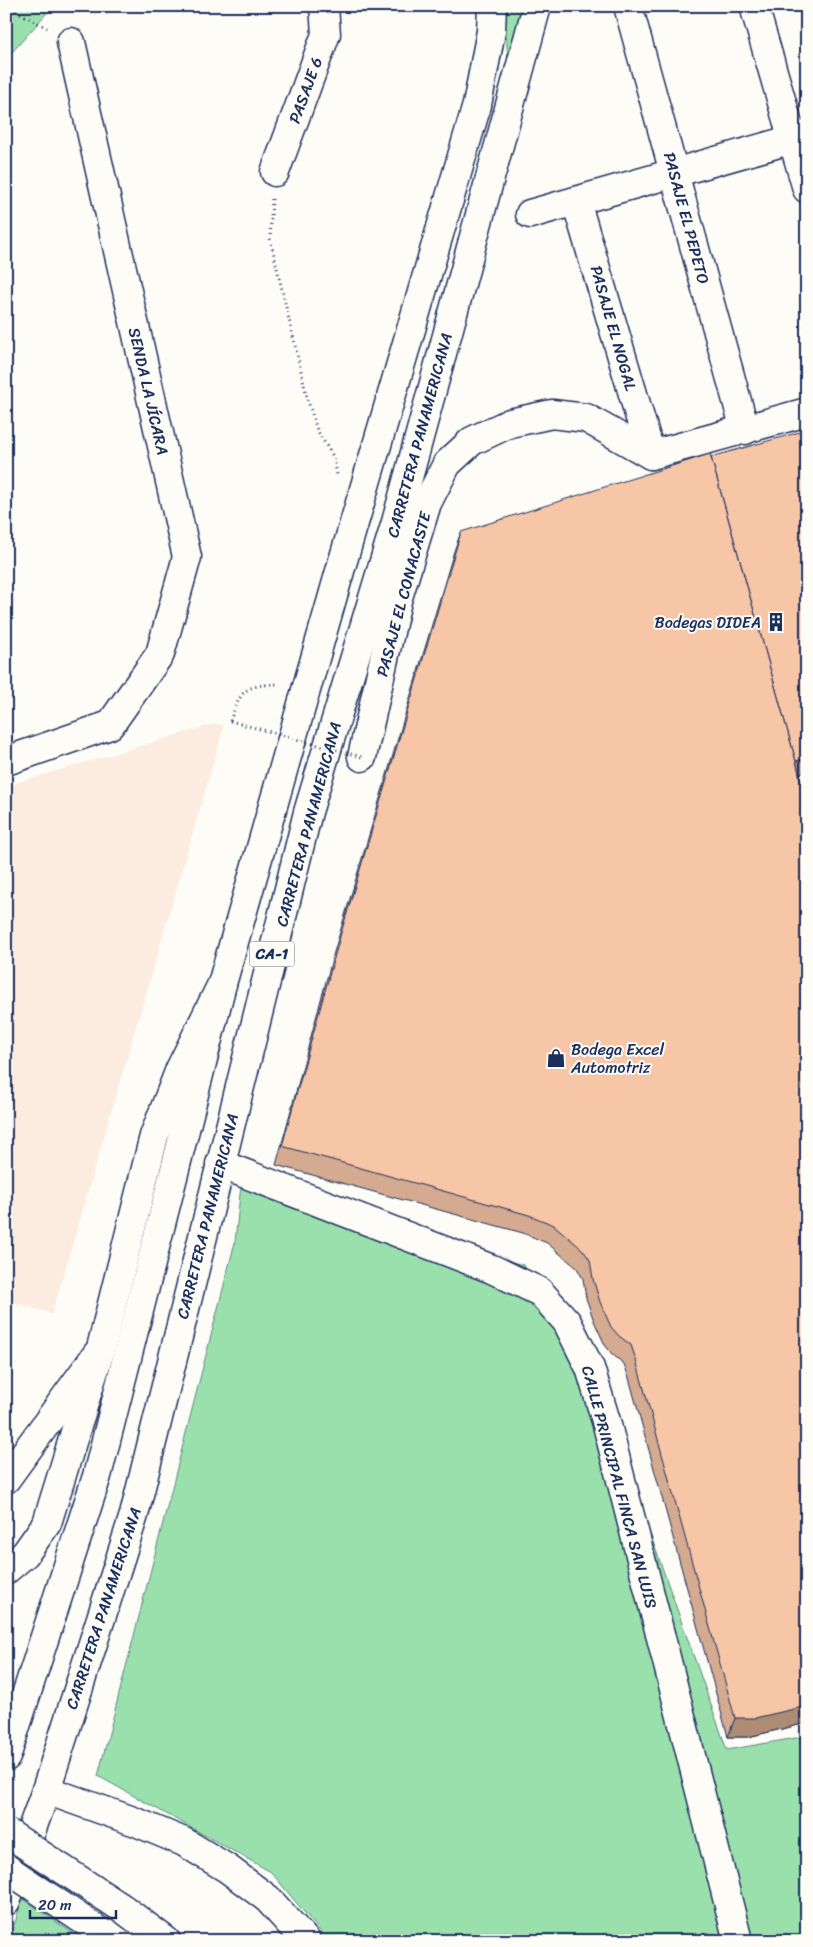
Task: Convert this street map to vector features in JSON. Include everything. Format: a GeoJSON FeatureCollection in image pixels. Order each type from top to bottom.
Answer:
{"type":"FeatureCollection","features":[{"type":"Feature","properties":{"kind":"main road","name":"PASAJE 6"},"geometry":{"type":"LineString","coordinates":[[275,172],[326,34],[324,6]]}},
{"type":"Feature","properties":{"kind":"main road","name":"CA-1"},"geometry":{"type":"LineString","coordinates":[[6,1757],[97,1476],[222,984],[339,573],[477,105],[490,31],[492,6]]}},
{"type":"Feature","properties":{"kind":"main road","name":"CARRETERA PANAMERICANA"},"geometry":{"type":"LineString","coordinates":[[6,1902],[46,1790],[134,1515],[308,812],[396,522],[537,6]]}},
{"type":"Feature","properties":{"kind":"main road","name":"PASAJE EL PEPETO"},"geometry":{"type":"LineString","coordinates":[[628,6],[746,430]]}},
{"type":"Feature","properties":{"kind":"main road"},"geometry":{"type":"LineString","coordinates":[[754,6],[800,137],[807,189]]}},
{"type":"Feature","properties":{"kind":"main road","name":"SENDA LA JÍCARA"},"geometry":{"type":"LineString","coordinates":[[6,761],[110,725],[160,654],[186,557],[71,42]]}},
{"type":"Feature","properties":{"kind":"main road"},"geometry":{"type":"LineString","coordinates":[[530,214],[800,137]]}},
{"type":"Feature","properties":{"kind":"main road","name":"PASAJE EL NOGAL"},"geometry":{"type":"LineString","coordinates":[[576,201],[651,455]]}},
{"type":"Feature","properties":{"kind":"main road"},"geometry":{"type":"LineString","coordinates":[[651,455],[807,412]]}},
{"type":"Feature","properties":{"kind":"main road","name":"PASAJE EL CONACASTE"},"geometry":{"type":"LineString","coordinates":[[362,757],[397,601],[427,503],[447,464],[472,442],[510,423],[552,414],[586,418],[651,455]]}},
{"type":"Feature","properties":{"kind":"main road"},"geometry":{"type":"LineString","coordinates":[[6,1570],[25,1554],[47,1523],[101,1348],[154,1136],[180,1069],[222,984]]}},
{"type":"Feature","properties":{"kind":"main road","name":"CALLE PRINCIPAL FINCA SAN LUIS"},"geometry":{"type":"LineString","coordinates":[[220,1164],[492,1269],[540,1292],[567,1322],[590,1368],[606,1421],[738,1941]]}},
{"type":"Feature","properties":{"kind":"main road"},"geometry":{"type":"LineString","coordinates":[[6,1479],[101,1348]]}},
{"type":"Feature","properties":{"kind":"main road"},"geometry":{"type":"LineString","coordinates":[[46,1790],[136,1822],[184,1842],[228,1869],[268,1899],[306,1941]]}},
{"type":"Feature","properties":{"kind":"main road"},"geometry":{"type":"LineString","coordinates":[[6,1832],[122,1908],[166,1941]]}},
{"type":"Feature","properties":{"kind":"main road"},"geometry":{"type":"LineString","coordinates":[[6,1868],[108,1937]]}},
{"type":"Feature","properties":{"kind":"path"},"geometry":{"type":"LineString","coordinates":[[7,6],[71,42]]}},
{"type":"Feature","properties":{"kind":"path"},"geometry":{"type":"LineString","coordinates":[[275,172],[270,213],[270,238],[308,401],[317,430],[334,458],[339,483]]}},
{"type":"Feature","properties":{"kind":"path"},"geometry":{"type":"LineString","coordinates":[[281,678],[277,684],[261,684],[249,688],[240,696],[230,720],[362,757]]}},
{"type":"Feature","properties":{"kind":"shaded area"},"geometry":{"type":"Polygon","coordinates":[[[214,724],[224,726],[52,1314],[6,1300],[6,786],[214,724]]]}},
{"type":"Feature","properties":{"kind":"green space"},"geometry":{"type":"Polygon","coordinates":[[[6,6],[53,6],[6,59],[6,6]]]}},
{"type":"Feature","properties":{"kind":"green space"},"geometry":{"type":"Polygon","coordinates":[[[504,6],[525,6],[508,60],[504,6]]]}},
{"type":"Feature","properties":{"kind":"green space"},"geometry":{"type":"Polygon","coordinates":[[[241,1185],[523,1265],[595,1345],[625,1463],[727,1750],[807,1736],[807,1941],[328,1941],[271,1872],[98,1776],[235,1242],[241,1185]]]}},
{"type":"Feature","properties":{"kind":"green space"},"geometry":{"type":"Polygon","coordinates":[[[22,1898],[84,1941],[10,1941],[22,1898]]]}},
{"type":"Feature","properties":{"kind":"building","name":"Bodegas DIDEA"},"geometry":{"type":"Polygon","coordinates":[[[807,430],[807,758],[796,761],[711,457],[807,430]]]}},
{"type":"Feature","properties":{"kind":"building","name":"Bodega Excel Automotriz"},"geometry":{"type":"Polygon","coordinates":[[[710,454],[807,804],[807,1706],[755,1718],[735,1718],[636,1360],[631,1345],[611,1327],[600,1302],[590,1260],[583,1250],[554,1225],[529,1215],[282,1146],[341,933],[461,532],[710,454]]]}},
{"type":"Feature","properties":{"kind":"place","name":"Bodegas DIDEA"},"geometry":{"type":"Point","coordinates":[776,622]}},
{"type":"Feature","properties":{"kind":"place","name":"Bodega Excel Automotriz"},"geometry":{"type":"Point","coordinates":[556,1058]}}]}
